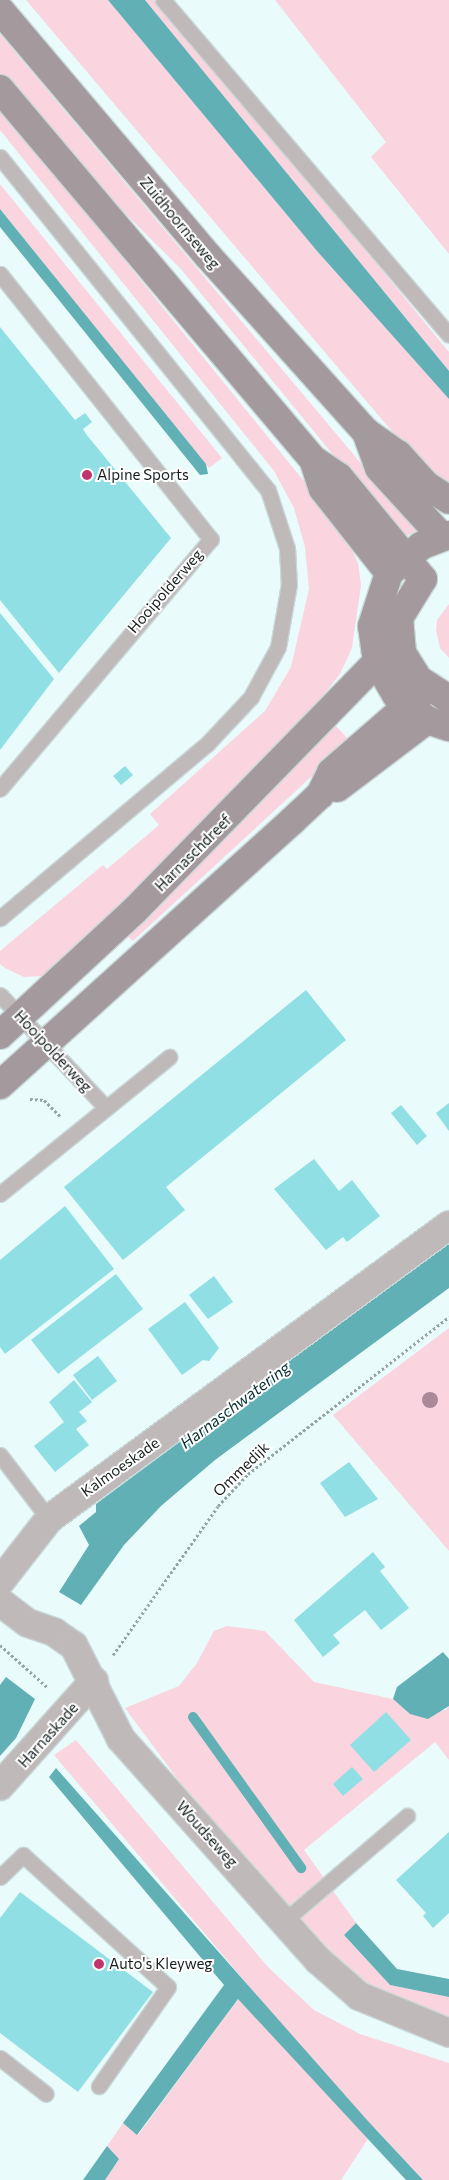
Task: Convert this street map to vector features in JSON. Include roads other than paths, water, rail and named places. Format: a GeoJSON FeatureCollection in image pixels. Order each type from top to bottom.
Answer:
{"type":"FeatureCollection","features":[{"type":"Feature","properties":{"kind":"main road","name":"Zuidhoornseweg"},"geometry":{"type":"LineString","coordinates":[[0,10],[208,256],[366,432],[398,454],[426,485],[449,500]]}},
{"type":"Feature","properties":{"kind":"main road"},"geometry":{"type":"LineString","coordinates":[[0,89],[314,460],[338,477],[397,565],[423,579],[404,604],[398,635],[410,668],[439,694],[427,717],[332,772],[320,795],[0,1085]]}},
{"type":"Feature","properties":{"kind":"main road","name":"Zuidhoornseweg"},"geometry":{"type":"LineString","coordinates":[[366,432],[379,468],[445,536]]}},
{"type":"Feature","properties":{"kind":"main road"},"geometry":{"type":"LineString","coordinates":[[427,717],[377,662],[372,626],[397,565],[445,536]]}},
{"type":"Feature","properties":{"kind":"main road","name":"Harnaschdreef"},"geometry":{"type":"LineString","coordinates":[[0,1035],[135,910],[377,662]]}},
{"type":"Feature","properties":{"kind":"street","name":"Kalmoeskade"},"geometry":{"type":"LineString","coordinates":[[0,1582],[49,1519],[449,1225]]}},
{"type":"Feature","properties":{"kind":"street","name":"Woudseweg"},"geometry":{"type":"LineString","coordinates":[[0,1602],[28,1623],[54,1632],[74,1646],[94,1681],[121,1739],[318,1960],[359,1996],[449,2033]]}},
{"type":"Feature","properties":{"kind":"street","name":"Harnaskade"},"geometry":{"type":"LineString","coordinates":[[0,1786],[72,1710],[94,1681]]}},
{"type":"Feature","properties":{"kind":"lane"},"geometry":{"type":"LineString","coordinates":[[163,0],[449,335]]}},
{"type":"Feature","properties":{"kind":"lane"},"geometry":{"type":"LineString","coordinates":[[0,157],[268,490],[287,548],[289,584],[278,647],[251,697],[208,744],[0,918]]}},
{"type":"Feature","properties":{"kind":"lane","name":"Hooipolderweg"},"geometry":{"type":"LineString","coordinates":[[0,274],[211,539],[0,789]]}},
{"type":"Feature","properties":{"kind":"lane","name":"Hooipolderweg"},"geometry":{"type":"LineString","coordinates":[[0,995],[106,1108]]}},
{"type":"Feature","properties":{"kind":"lane"},"geometry":{"type":"LineString","coordinates":[[0,1194],[169,1057]]}},
{"type":"Feature","properties":{"kind":"lane"},"geometry":{"type":"LineString","coordinates":[[0,1454],[49,1519]]}},
{"type":"Feature","properties":{"kind":"lane"},"geometry":{"type":"LineString","coordinates":[[284,1921],[407,1816]]}},
{"type":"Feature","properties":{"kind":"lane"},"geometry":{"type":"LineString","coordinates":[[0,1877],[23,1855],[168,1987],[99,2086]]}},
{"type":"Feature","properties":{"kind":"lane"},"geometry":{"type":"LineString","coordinates":[[0,2058],[46,2094]]}},
{"type":"Feature","properties":{"kind":"water"},"geometry":{"type":"Polygon","coordinates":[[[108,0],[145,0],[449,371],[449,399],[317,251],[108,0]]]}},
{"type":"Feature","properties":{"kind":"water"},"geometry":{"type":"Polygon","coordinates":[[[0,209],[206,464],[208,474],[200,475],[0,227],[0,209]]]}},
{"type":"Feature","properties":{"kind":"water","name":"Harnaschwatering"},"geometry":{"type":"Polygon","coordinates":[[[449,1242],[449,1288],[215,1460],[161,1506],[124,1545],[81,1605],[59,1592],[89,1545],[79,1526],[96,1512],[96,1504],[449,1242]]]}},
{"type":"Feature","properties":{"kind":"water"},"geometry":{"type":"Polygon","coordinates":[[[443,1652],[449,1659],[449,1706],[428,1719],[410,1714],[393,1699],[397,1687],[443,1652]]]}},
{"type":"Feature","properties":{"kind":"water"},"geometry":{"type":"Polygon","coordinates":[[[6,1677],[35,1699],[16,1738],[0,1756],[0,1685],[6,1677]]]}},
{"type":"Feature","properties":{"kind":"water"},"geometry":{"type":"Polygon","coordinates":[[[56,1768],[367,2120],[423,2180],[406,2180],[238,1999],[137,2135],[123,2123],[224,1985],[49,1777],[56,1768]]]}},
{"type":"Feature","properties":{"kind":"water"},"geometry":{"type":"Polygon","coordinates":[[[356,1923],[397,1969],[449,1979],[449,1997],[390,1985],[344,1935],[356,1923]]]}},
{"type":"Feature","properties":{"kind":"water"},"geometry":{"type":"Polygon","coordinates":[[[107,2146],[119,2159],[105,2180],[83,2180],[107,2146]]]}},
{"type":"Feature","properties":{"kind":"waterway"},"geometry":{"type":"LineString","coordinates":[[193,1717],[301,1868]]}},
{"type":"Feature","properties":{"kind":"place","name":"Alpine Sports"},"geometry":{"type":"Point","coordinates":[87,475]}},
{"type":"Feature","properties":{"kind":"place","name":"Auto's Kleyweg"},"geometry":{"type":"Point","coordinates":[99,1964]}}]}
